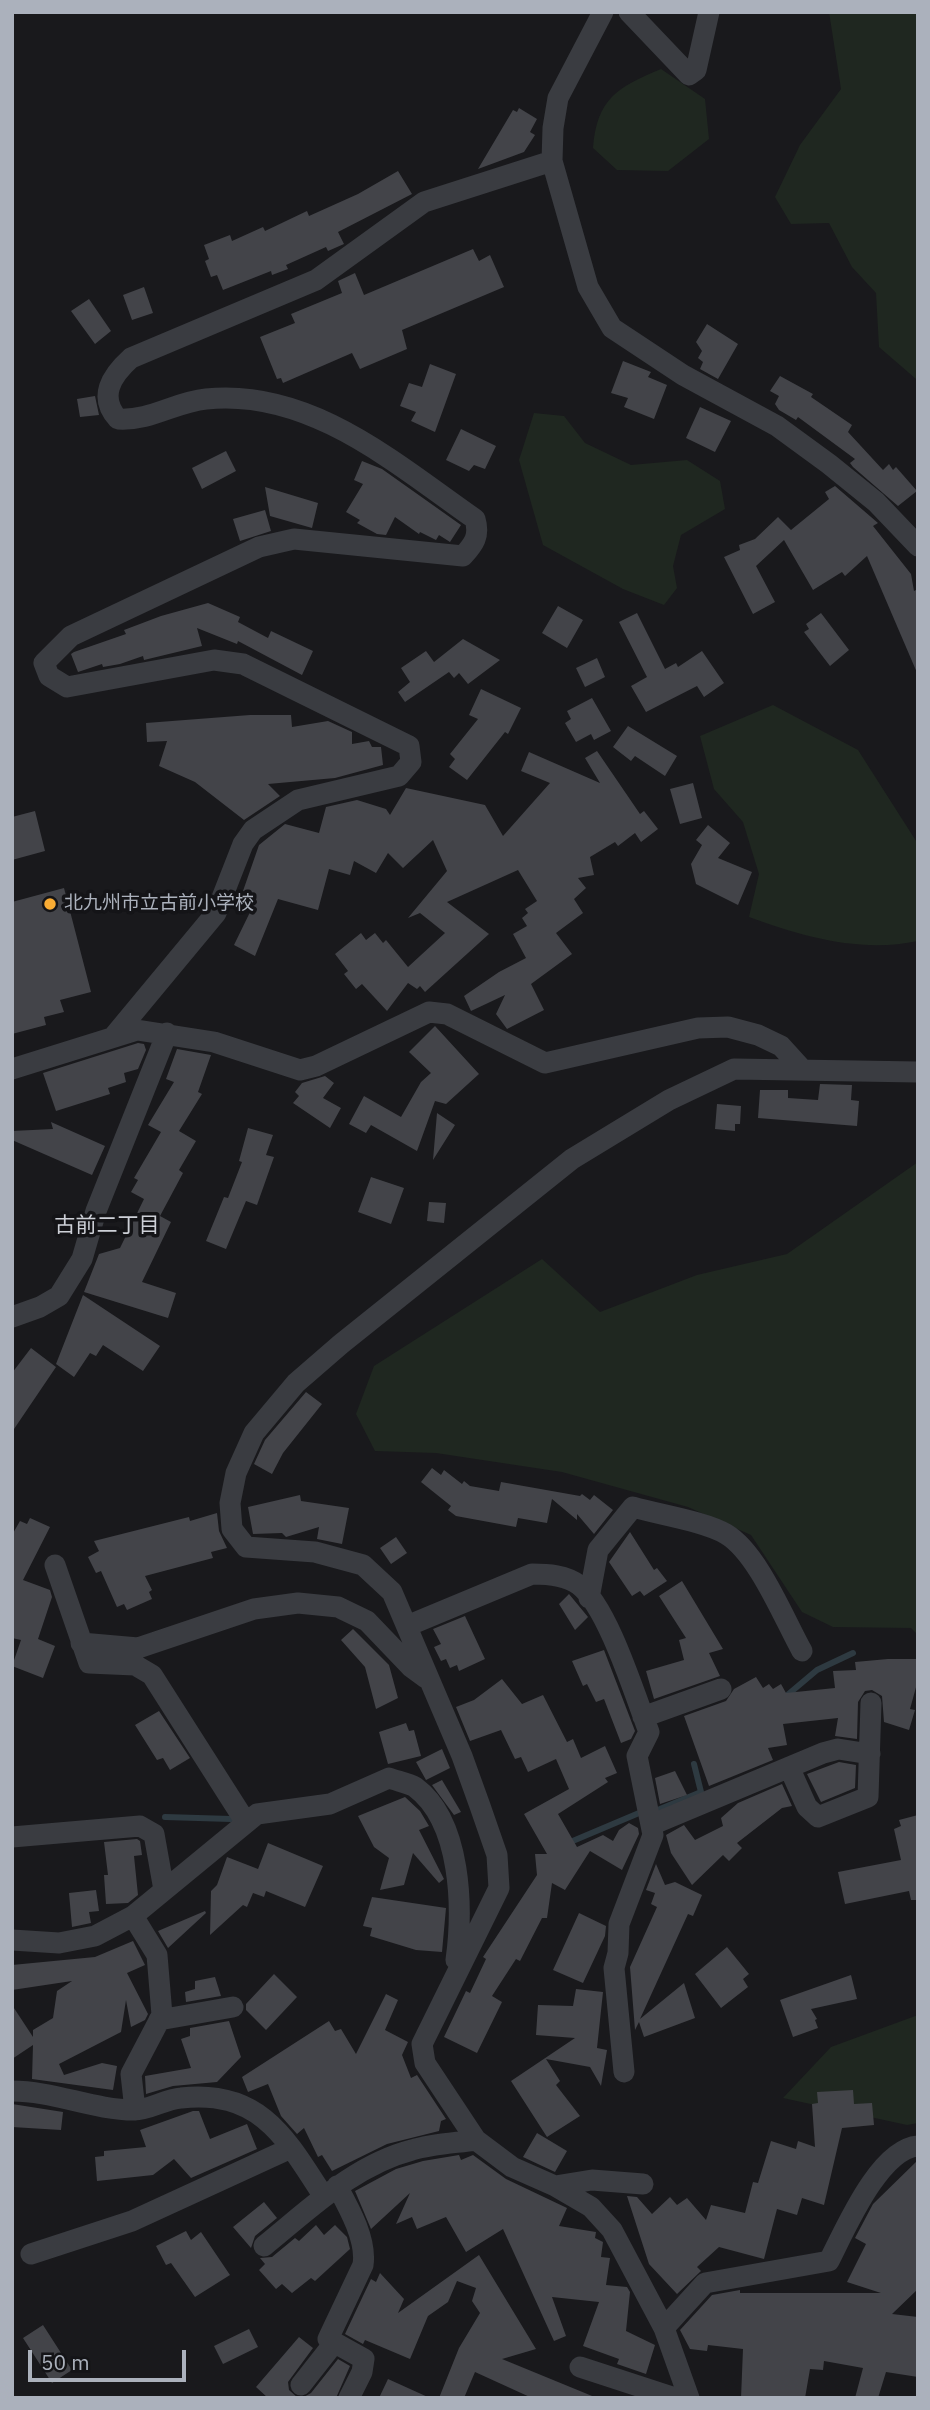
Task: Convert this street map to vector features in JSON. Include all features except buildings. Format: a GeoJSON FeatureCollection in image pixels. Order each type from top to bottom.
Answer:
{"type":"FeatureCollection","features":[{"type":"Feature","properties":{"kind":"street"},"geometry":{"type":"LineString","coordinates":[[603,12],[558,98],[552,161],[588,287],[612,328],[645,352],[777,426],[876,502],[918,546]]}},
{"type":"Feature","properties":{"kind":"street"},"geometry":{"type":"LineString","coordinates":[[629,12],[690,75],[696,70],[709,12]]}},
{"type":"Feature","properties":{"kind":"street"},"geometry":{"type":"LineString","coordinates":[[114,1037],[216,913],[243,844],[253,830],[298,800],[399,776],[411,762],[409,746],[243,664],[214,660],[67,687],[48,676],[44,663],[71,636],[259,547],[294,539],[463,556],[474,544],[478,529],[475,519],[396,463],[343,430],[309,414],[261,402],[206,399],[138,420],[118,419],[108,408],[107,396],[114,373],[131,358],[316,280],[424,202],[552,161]]}},
{"type":"Feature","properties":{"kind":"street"},"geometry":{"type":"LineString","coordinates":[[12,1069],[137,1030],[167,1032],[214,1042],[300,1070],[316,1066],[429,1012],[447,1014],[545,1063],[698,1028],[728,1027],[758,1035],[781,1046],[801,1068]]}},
{"type":"Feature","properties":{"kind":"street"},"geometry":{"type":"LineString","coordinates":[[12,1317],[40,1307],[59,1296],[82,1259],[96,1211],[167,1032]]}},
{"type":"Feature","properties":{"kind":"street"},"geometry":{"type":"LineString","coordinates":[[689,2398],[664,2328],[612,2230],[591,2207],[555,2186],[512,2168],[476,2140],[425,2063],[422,2044],[499,1888],[497,1855],[462,1756],[392,1592],[363,1565],[315,1552],[246,1547],[232,1529],[230,1503],[236,1473],[254,1433],[296,1383],[572,1159],[669,1100],[734,1069],[918,1072]]}},
{"type":"Feature","properties":{"kind":"street"},"geometry":{"type":"LineString","coordinates":[[589,1598],[598,1550],[633,1507],[727,1534],[745,1551],[755,1566],[802,1651]]}},
{"type":"Feature","properties":{"kind":"street"},"geometry":{"type":"LineString","coordinates":[[55,1565],[89,1663],[135,1665],[152,1675],[245,1821]]}},
{"type":"Feature","properties":{"kind":"street"},"geometry":{"type":"LineString","coordinates":[[407,1626],[532,1574],[553,1574],[580,1585],[603,1617],[649,1732],[638,1756],[653,1835],[619,1924],[618,1953],[614,1968],[624,2072]]}},
{"type":"Feature","properties":{"kind":"street"},"geometry":{"type":"LineString","coordinates":[[81,1643],[138,1648],[254,1609],[298,1603],[338,1607],[366,1621],[411,1667],[430,1681]]}},
{"type":"Feature","properties":{"kind":"street"},"geometry":{"type":"LineString","coordinates":[[643,1717],[721,1689]]}},
{"type":"Feature","properties":{"kind":"street"},"geometry":{"type":"LineString","coordinates":[[789,1767],[807,1807],[817,1816],[869,1797],[871,1703]]}},
{"type":"Feature","properties":{"kind":"street"},"geometry":{"type":"LineString","coordinates":[[651,1825],[838,1749],[870,1754]]}},
{"type":"Feature","properties":{"kind":"street"},"geometry":{"type":"LineString","coordinates":[[12,1940],[59,1943],[95,1936],[133,1916],[245,1821],[257,1814],[330,1804],[390,1778],[415,1787],[440,1818],[459,1880],[461,1922],[455,1973]]}},
{"type":"Feature","properties":{"kind":"street"},"geometry":{"type":"LineString","coordinates":[[12,1837],[140,1826],[154,1834],[164,1890]]}},
{"type":"Feature","properties":{"kind":"street"},"geometry":{"type":"LineString","coordinates":[[133,1916],[157,1955],[162,2003],[159,2020],[131,2074],[135,2110]]}},
{"type":"Feature","properties":{"kind":"street"},"geometry":{"type":"LineString","coordinates":[[159,2020],[233,2007]]}},
{"type":"Feature","properties":{"kind":"street"},"geometry":{"type":"LineString","coordinates":[[12,2091],[135,2110],[179,2098],[228,2099],[239,2102],[258,2115],[349,2208],[365,2254],[363,2264],[328,2339],[364,2359],[362,2372],[349,2398]]}},
{"type":"Feature","properties":{"kind":"street"},"geometry":{"type":"LineString","coordinates":[[264,2246],[331,2191],[375,2163],[412,2150],[476,2140]]}},
{"type":"Feature","properties":{"kind":"street"},"geometry":{"type":"LineString","coordinates":[[664,2328],[705,2283],[829,2261],[857,2206],[890,2159],[918,2146]]}},
{"type":"Feature","properties":{"kind":"street"},"geometry":{"type":"LineString","coordinates":[[31,2254],[132,2221],[291,2148]]}},
{"type":"Feature","properties":{"kind":"street"},"geometry":{"type":"LineString","coordinates":[[555,2186],[592,2180],[643,2184]]}},
{"type":"Feature","properties":{"kind":"street"},"geometry":{"type":"LineString","coordinates":[[301,2385],[334,2343]]}},
{"type":"Feature","properties":{"kind":"street"},"geometry":{"type":"LineString","coordinates":[[580,2367],[675,2398]]}},
{"type":"Feature","properties":{"kind":"shaded area"},"geometry":{"type":"Polygon","coordinates":[[[829,12],[918,12],[916,379],[879,347],[876,293],[852,267],[829,223],[791,224],[775,197],[800,145],[841,89],[829,12]]]}},
{"type":"Feature","properties":{"kind":"shaded area"},"geometry":{"type":"Polygon","coordinates":[[[661,69],[705,99],[709,139],[668,171],[617,170],[593,148],[599,117],[612,96],[633,82],[661,69]]]}},
{"type":"Feature","properties":{"kind":"shaded area"},"geometry":{"type":"Polygon","coordinates":[[[534,413],[564,416],[585,443],[631,465],[687,460],[720,481],[725,509],[681,535],[673,566],[677,588],[664,605],[623,589],[543,545],[519,460],[534,413]]]}},
{"type":"Feature","properties":{"kind":"shaded area"},"geometry":{"type":"Polygon","coordinates":[[[773,705],[858,750],[918,844],[918,941],[875,945],[832,941],[749,917],[759,874],[743,822],[714,789],[700,736],[773,705]]]}},
{"type":"Feature","properties":{"kind":"shaded area"},"geometry":{"type":"Polygon","coordinates":[[[918,1162],[918,1635],[911,1628],[833,1627],[802,1612],[751,1535],[688,1507],[562,1472],[436,1453],[375,1451],[356,1414],[374,1366],[542,1259],[600,1312],[697,1275],[787,1254],[918,1162]]]}},
{"type":"Feature","properties":{"kind":"shaded area"},"geometry":{"type":"Polygon","coordinates":[[[918,2015],[918,2123],[907,2125],[783,2098],[831,2047],[918,2015]]]}},
{"type":"Feature","properties":{"kind":"waterway"},"geometry":{"type":"LineString","coordinates":[[785,1697],[817,1670],[853,1653]]}},
{"type":"Feature","properties":{"kind":"waterway"},"geometry":{"type":"LineString","coordinates":[[660,1809],[701,1792],[694,1764]]}},
{"type":"Feature","properties":{"kind":"waterway"},"geometry":{"type":"LineString","coordinates":[[568,1843],[639,1813]]}},
{"type":"Feature","properties":{"kind":"waterway"},"geometry":{"type":"LineString","coordinates":[[165,1817],[231,1819]]}},
{"type":"Feature","properties":{"kind":"place","name":"北九州市立古前小学校"},"geometry":{"type":"Point","coordinates":[50,904]}},
{"type":"Feature","properties":{"kind":"district","name":"古前二丁目"},"geometry":{"type":"Point","coordinates":[107,1226]}}]}
